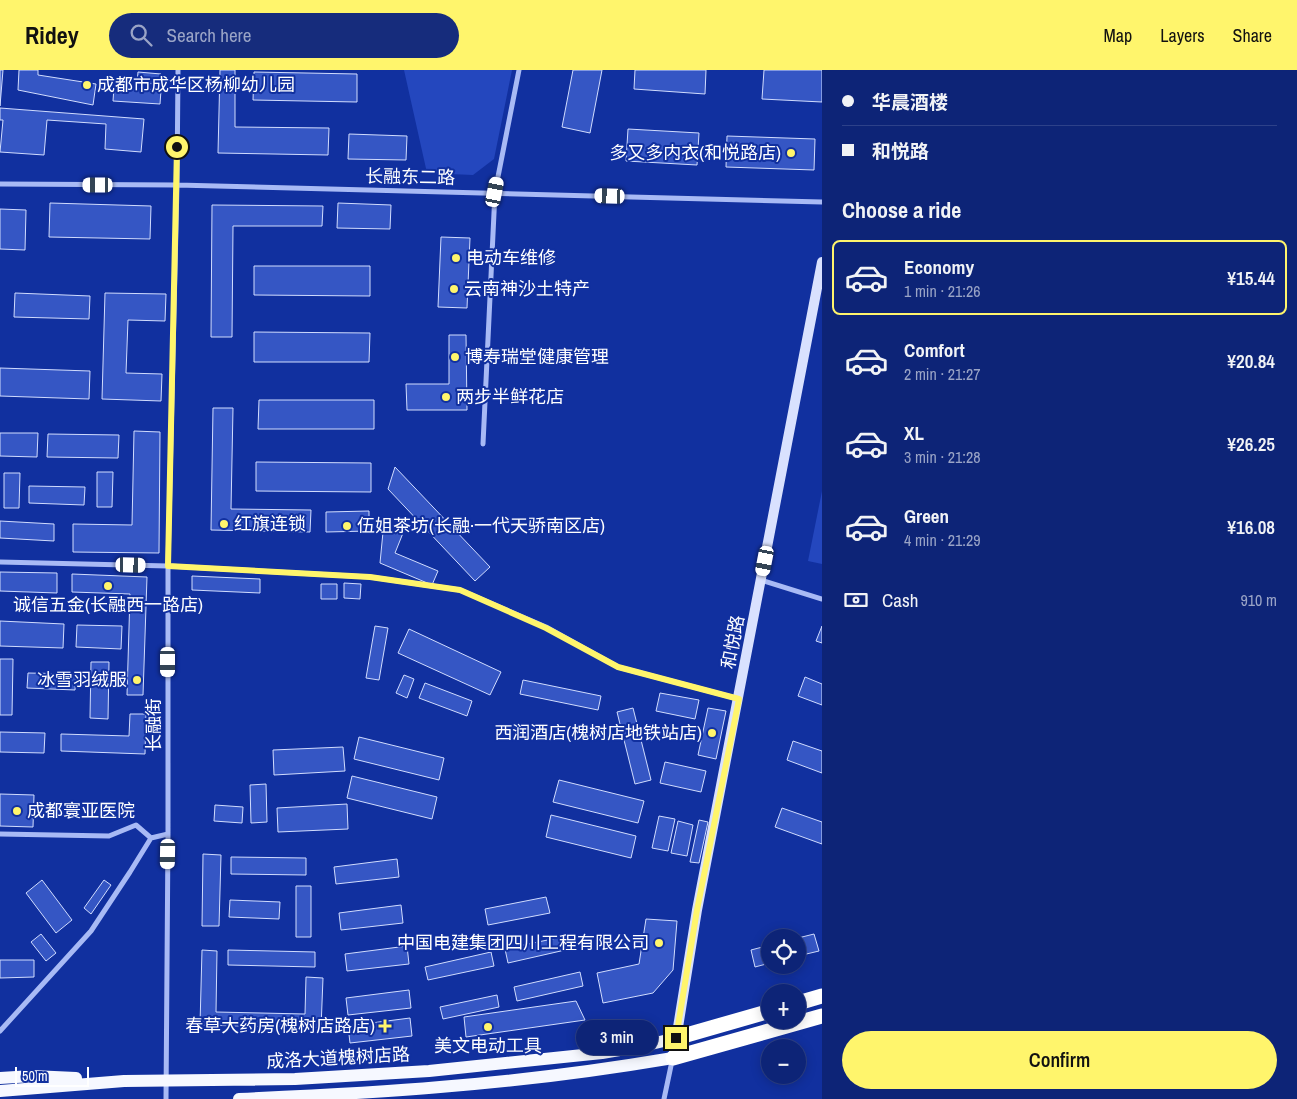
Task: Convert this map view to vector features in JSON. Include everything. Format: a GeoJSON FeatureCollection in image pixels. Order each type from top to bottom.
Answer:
{"type":"FeatureCollection","features":[{"type":"Feature","properties":{"kind":"highway"},"geometry":{"type":"LineString","coordinates":[[806,1001],[822,996]]}},
{"type":"Feature","properties":{"kind":"highway"},"geometry":{"type":"LineString","coordinates":[[676,1038],[761,1014]]}},
{"type":"Feature","properties":{"kind":"highway"},"geometry":{"type":"LineString","coordinates":[[673,1058],[822,1016]]}},
{"type":"Feature","properties":{"kind":"main road","name":"成洛大道槐树店路"},"geometry":{"type":"LineString","coordinates":[[0,1091],[124,1081],[295,1079],[429,1071],[602,1053],[676,1038]]}},
{"type":"Feature","properties":{"kind":"main road","name":"成洛大道槐树店路"},"geometry":{"type":"LineString","coordinates":[[239,1099],[318,1096],[440,1087],[608,1068],[673,1058]]}},
{"type":"Feature","properties":{"kind":"main road"},"geometry":{"type":"LineString","coordinates":[[0,1078],[32,1076],[124,1081]]}},
{"type":"Feature","properties":{"kind":"street","name":"长融街"},"geometry":{"type":"LineString","coordinates":[[166,1099],[168,566],[178,70]]}},
{"type":"Feature","properties":{"kind":"street"},"geometry":{"type":"LineString","coordinates":[[483,444],[495,192],[519,70]]}},
{"type":"Feature","properties":{"kind":"street","name":"长融东二路"},"geometry":{"type":"LineString","coordinates":[[0,184],[177,185],[822,202]]}},
{"type":"Feature","properties":{"kind":"street","name":"和悦路"},"geometry":{"type":"LineString","coordinates":[[673,1058],[697,910],[822,262]]}},
{"type":"Feature","properties":{"kind":"street"},"geometry":{"type":"LineString","coordinates":[[0,562],[168,566],[370,577],[460,590],[546,628],[618,667],[739,699]]}},
{"type":"Feature","properties":{"kind":"street"},"geometry":{"type":"LineString","coordinates":[[761,580],[822,599]]}},
{"type":"Feature","properties":{"kind":"street"},"geometry":{"type":"LineString","coordinates":[[0,834],[109,836],[136,825],[151,838]]}},
{"type":"Feature","properties":{"kind":"street"},"geometry":{"type":"LineString","coordinates":[[0,1031],[91,931],[151,838],[168,834]]}},
{"type":"Feature","properties":{"kind":"street"},"geometry":{"type":"LineString","coordinates":[[664,1099],[673,1058]]}},
{"type":"Feature","properties":{"kind":"shaded area"},"geometry":{"type":"Polygon","coordinates":[[[404,70],[512,70],[494,159],[473,175],[427,173],[404,70]]]}},
{"type":"Feature","properties":{"kind":"shaded area"},"geometry":{"type":"Polygon","coordinates":[[[822,491],[822,564],[808,561],[822,491]]]}},
{"type":"Feature","properties":{"kind":"building"},"geometry":{"type":"Polygon","coordinates":[[[0,70],[3,70],[0,106],[0,70]]]}},
{"type":"Feature","properties":{"kind":"building"},"geometry":{"type":"Polygon","coordinates":[[[19,70],[38,70],[38,75],[96,84],[93,105],[18,90],[19,70]]]}},
{"type":"Feature","properties":{"kind":"building"},"geometry":{"type":"Polygon","coordinates":[[[220,70],[235,70],[235,127],[329,128],[328,155],[218,153],[220,70]]]}},
{"type":"Feature","properties":{"kind":"building"},"geometry":{"type":"Polygon","coordinates":[[[573,70],[602,70],[590,133],[562,127],[573,70]]]}},
{"type":"Feature","properties":{"kind":"building"},"geometry":{"type":"Polygon","coordinates":[[[635,70],[706,70],[705,94],[634,89],[635,70]]]}},
{"type":"Feature","properties":{"kind":"building"},"geometry":{"type":"Polygon","coordinates":[[[764,70],[822,70],[822,102],[762,99],[764,70]]]}},
{"type":"Feature","properties":{"kind":"building"},"geometry":{"type":"Polygon","coordinates":[[[138,72],[161,74],[160,84],[137,83],[138,72]]]}},
{"type":"Feature","properties":{"kind":"building"},"geometry":{"type":"Polygon","coordinates":[[[254,72],[357,74],[357,102],[253,100],[254,72]]]}},
{"type":"Feature","properties":{"kind":"building"},"geometry":{"type":"Polygon","coordinates":[[[114,87],[161,90],[160,104],[113,101],[114,87]]]}},
{"type":"Feature","properties":{"kind":"building"},"geometry":{"type":"Polygon","coordinates":[[[0,108],[144,119],[141,152],[105,149],[106,124],[47,120],[44,155],[0,152],[3,120],[0,120],[0,108]]]}},
{"type":"Feature","properties":{"kind":"building"},"geometry":{"type":"Polygon","coordinates":[[[628,129],[699,133],[697,165],[626,161],[628,129]]]}},
{"type":"Feature","properties":{"kind":"building"},"geometry":{"type":"Polygon","coordinates":[[[349,134],[407,136],[406,160],[348,159],[349,134]]]}},
{"type":"Feature","properties":{"kind":"building"},"geometry":{"type":"Polygon","coordinates":[[[727,136],[815,139],[814,170],[726,167],[727,136]]]}},
{"type":"Feature","properties":{"kind":"building"},"geometry":{"type":"Polygon","coordinates":[[[50,203],[151,206],[150,239],[49,237],[50,203]]]}},
{"type":"Feature","properties":{"kind":"building"},"geometry":{"type":"Polygon","coordinates":[[[338,203],[391,205],[390,229],[337,228],[338,203]]]}},
{"type":"Feature","properties":{"kind":"building"},"geometry":{"type":"Polygon","coordinates":[[[212,205],[323,206],[322,226],[233,226],[232,337],[211,337],[212,205]]]}},
{"type":"Feature","properties":{"kind":"building"},"geometry":{"type":"Polygon","coordinates":[[[0,209],[26,210],[25,250],[0,249],[0,209]]]}},
{"type":"Feature","properties":{"kind":"building"},"geometry":{"type":"Polygon","coordinates":[[[441,237],[470,238],[467,308],[438,307],[441,237]]]}},
{"type":"Feature","properties":{"kind":"building"},"geometry":{"type":"Polygon","coordinates":[[[254,266],[370,266],[370,296],[254,295],[254,266]]]}},
{"type":"Feature","properties":{"kind":"building"},"geometry":{"type":"Polygon","coordinates":[[[15,293],[90,296],[89,319],[14,317],[15,293]]]}},
{"type":"Feature","properties":{"kind":"building"},"geometry":{"type":"Polygon","coordinates":[[[105,293],[166,294],[165,321],[128,320],[126,373],[162,374],[161,401],[102,399],[105,293]]]}},
{"type":"Feature","properties":{"kind":"building"},"geometry":{"type":"Polygon","coordinates":[[[254,332],[370,333],[369,362],[254,362],[254,332]]]}},
{"type":"Feature","properties":{"kind":"building"},"geometry":{"type":"Polygon","coordinates":[[[449,335],[466,335],[467,410],[407,410],[406,384],[449,384],[449,335]]]}},
{"type":"Feature","properties":{"kind":"building"},"geometry":{"type":"Polygon","coordinates":[[[0,368],[90,371],[89,399],[0,396],[0,368]]]}},
{"type":"Feature","properties":{"kind":"building"},"geometry":{"type":"Polygon","coordinates":[[[259,400],[374,400],[374,429],[258,429],[259,400]]]}},
{"type":"Feature","properties":{"kind":"building"},"geometry":{"type":"Polygon","coordinates":[[[213,408],[233,408],[231,509],[311,510],[310,532],[211,530],[213,408]]]}},
{"type":"Feature","properties":{"kind":"building"},"geometry":{"type":"Polygon","coordinates":[[[134,431],[160,432],[159,553],[73,552],[73,524],[132,525],[134,431]]]}},
{"type":"Feature","properties":{"kind":"building"},"geometry":{"type":"Polygon","coordinates":[[[0,433],[38,433],[37,457],[0,456],[0,433]]]}},
{"type":"Feature","properties":{"kind":"building"},"geometry":{"type":"Polygon","coordinates":[[[48,434],[119,435],[118,458],[47,457],[48,434]]]}},
{"type":"Feature","properties":{"kind":"building"},"geometry":{"type":"Polygon","coordinates":[[[256,462],[371,463],[371,492],[256,491],[256,462]]]}},
{"type":"Feature","properties":{"kind":"building"},"geometry":{"type":"Polygon","coordinates":[[[395,467],[490,567],[475,581],[388,489],[395,467]]]}},
{"type":"Feature","properties":{"kind":"building"},"geometry":{"type":"Polygon","coordinates":[[[97,472],[113,472],[112,507],[97,507],[97,472]]]}},
{"type":"Feature","properties":{"kind":"building"},"geometry":{"type":"Polygon","coordinates":[[[4,473],[20,473],[19,508],[4,508],[4,473]]]}},
{"type":"Feature","properties":{"kind":"building"},"geometry":{"type":"Polygon","coordinates":[[[29,486],[85,487],[84,505],[29,503],[29,486]]]}},
{"type":"Feature","properties":{"kind":"building"},"geometry":{"type":"Polygon","coordinates":[[[369,511],[369,531],[326,532],[326,512],[369,511]]]}},
{"type":"Feature","properties":{"kind":"building"},"geometry":{"type":"Polygon","coordinates":[[[0,521],[54,524],[54,541],[0,538],[0,521]]]}},
{"type":"Feature","properties":{"kind":"building"},"geometry":{"type":"Polygon","coordinates":[[[383,532],[403,533],[395,553],[438,571],[432,585],[380,563],[383,532]]]}},
{"type":"Feature","properties":{"kind":"building"},"geometry":{"type":"Polygon","coordinates":[[[0,572],[57,573],[57,593],[0,591],[0,572]]]}},
{"type":"Feature","properties":{"kind":"building"},"geometry":{"type":"Polygon","coordinates":[[[72,574],[147,577],[143,695],[127,695],[130,594],[72,592],[72,574]]]}},
{"type":"Feature","properties":{"kind":"building"},"geometry":{"type":"Polygon","coordinates":[[[192,576],[260,579],[260,593],[192,590],[192,576]]]}},
{"type":"Feature","properties":{"kind":"building"},"geometry":{"type":"Polygon","coordinates":[[[344,583],[361,584],[360,599],[344,598],[344,583]]]}},
{"type":"Feature","properties":{"kind":"building"},"geometry":{"type":"Polygon","coordinates":[[[321,584],[337,584],[337,599],[321,599],[321,584]]]}},
{"type":"Feature","properties":{"kind":"building"},"geometry":{"type":"Polygon","coordinates":[[[0,621],[64,624],[63,648],[0,646],[0,621]]]}},
{"type":"Feature","properties":{"kind":"building"},"geometry":{"type":"Polygon","coordinates":[[[77,625],[122,626],[121,649],[76,647],[77,625]]]}},
{"type":"Feature","properties":{"kind":"building"},"geometry":{"type":"Polygon","coordinates":[[[375,626],[388,628],[379,680],[366,678],[375,626]]]}},
{"type":"Feature","properties":{"kind":"building"},"geometry":{"type":"Polygon","coordinates":[[[822,626],[822,643],[816,641],[822,626]]]}},
{"type":"Feature","properties":{"kind":"building"},"geometry":{"type":"Polygon","coordinates":[[[409,629],[501,672],[490,695],[398,653],[409,629]]]}},
{"type":"Feature","properties":{"kind":"building"},"geometry":{"type":"Polygon","coordinates":[[[0,659],[13,659],[12,715],[0,715],[0,659]]]}},
{"type":"Feature","properties":{"kind":"building"},"geometry":{"type":"Polygon","coordinates":[[[91,662],[109,662],[108,719],[90,718],[91,662]]]}},
{"type":"Feature","properties":{"kind":"building"},"geometry":{"type":"Polygon","coordinates":[[[28,673],[76,674],[75,690],[27,688],[28,673]]]}},
{"type":"Feature","properties":{"kind":"building"},"geometry":{"type":"Polygon","coordinates":[[[404,675],[414,679],[407,698],[396,693],[404,675]]]}},
{"type":"Feature","properties":{"kind":"building"},"geometry":{"type":"Polygon","coordinates":[[[805,677],[822,684],[822,705],[798,696],[805,677]]]}},
{"type":"Feature","properties":{"kind":"building"},"geometry":{"type":"Polygon","coordinates":[[[523,680],[601,696],[598,710],[520,694],[523,680]]]}},
{"type":"Feature","properties":{"kind":"building"},"geometry":{"type":"Polygon","coordinates":[[[425,683],[472,701],[467,716],[419,698],[425,683]]]}},
{"type":"Feature","properties":{"kind":"building"},"geometry":{"type":"Polygon","coordinates":[[[660,693],[699,700],[695,719],[656,711],[660,693]]]}},
{"type":"Feature","properties":{"kind":"building"},"geometry":{"type":"Polygon","coordinates":[[[633,708],[651,780],[635,784],[617,712],[633,708]]]}},
{"type":"Feature","properties":{"kind":"building","name":"西润酒店(槐树店地铁站店)"},"geometry":{"type":"Polygon","coordinates":[[[708,708],[726,711],[716,759],[698,755],[708,708]]]}},
{"type":"Feature","properties":{"kind":"building"},"geometry":{"type":"Polygon","coordinates":[[[130,714],[146,714],[145,754],[61,751],[61,734],[129,736],[130,714]]]}},
{"type":"Feature","properties":{"kind":"building"},"geometry":{"type":"Polygon","coordinates":[[[0,732],[45,733],[44,753],[0,752],[0,732]]]}},
{"type":"Feature","properties":{"kind":"building"},"geometry":{"type":"Polygon","coordinates":[[[359,737],[444,758],[439,780],[354,759],[359,737]]]}},
{"type":"Feature","properties":{"kind":"building"},"geometry":{"type":"Polygon","coordinates":[[[793,741],[822,751],[822,773],[787,760],[793,741]]]}},
{"type":"Feature","properties":{"kind":"building"},"geometry":{"type":"Polygon","coordinates":[[[343,747],[345,771],[274,775],[273,750],[343,747]]]}},
{"type":"Feature","properties":{"kind":"building"},"geometry":{"type":"Polygon","coordinates":[[[665,762],[706,771],[701,792],[660,783],[665,762]]]}},
{"type":"Feature","properties":{"kind":"building"},"geometry":{"type":"Polygon","coordinates":[[[352,776],[437,797],[432,819],[347,798],[352,776]]]}},
{"type":"Feature","properties":{"kind":"building"},"geometry":{"type":"Polygon","coordinates":[[[559,780],[644,801],[638,823],[553,802],[559,780]]]}},
{"type":"Feature","properties":{"kind":"building"},"geometry":{"type":"Polygon","coordinates":[[[266,784],[267,822],[251,823],[250,785],[266,784]]]}},
{"type":"Feature","properties":{"kind":"building","name":"成都寰亚医院"},"geometry":{"type":"Polygon","coordinates":[[[0,794],[34,795],[33,827],[0,826],[0,794]]]}},
{"type":"Feature","properties":{"kind":"building"},"geometry":{"type":"Polygon","coordinates":[[[347,804],[348,829],[278,832],[277,808],[347,804]]]}},
{"type":"Feature","properties":{"kind":"building"},"geometry":{"type":"Polygon","coordinates":[[[215,805],[243,807],[242,823],[214,821],[215,805]]]}},
{"type":"Feature","properties":{"kind":"building"},"geometry":{"type":"Polygon","coordinates":[[[782,808],[822,822],[822,844],[775,827],[782,808]]]}},
{"type":"Feature","properties":{"kind":"building"},"geometry":{"type":"Polygon","coordinates":[[[551,815],[636,836],[631,858],[546,837],[551,815]]]}},
{"type":"Feature","properties":{"kind":"building"},"geometry":{"type":"Polygon","coordinates":[[[659,816],[675,819],[668,851],[652,848],[659,816]]]}},
{"type":"Feature","properties":{"kind":"building"},"geometry":{"type":"Polygon","coordinates":[[[699,820],[708,822],[699,863],[690,862],[699,820]]]}},
{"type":"Feature","properties":{"kind":"building"},"geometry":{"type":"Polygon","coordinates":[[[678,821],[693,825],[687,856],[671,853],[678,821]]]}},
{"type":"Feature","properties":{"kind":"building"},"geometry":{"type":"Polygon","coordinates":[[[203,854],[221,855],[219,926],[202,926],[203,854]]]}},
{"type":"Feature","properties":{"kind":"building"},"geometry":{"type":"Polygon","coordinates":[[[231,857],[306,858],[306,875],[231,874],[231,857]]]}},
{"type":"Feature","properties":{"kind":"building"},"geometry":{"type":"Polygon","coordinates":[[[397,859],[399,877],[336,884],[334,867],[397,859]]]}},
{"type":"Feature","properties":{"kind":"building"},"geometry":{"type":"Polygon","coordinates":[[[42,880],[72,920],[56,933],[26,893],[42,880]]]}},
{"type":"Feature","properties":{"kind":"building"},"geometry":{"type":"Polygon","coordinates":[[[104,880],[111,885],[91,914],[84,908],[104,880]]]}},
{"type":"Feature","properties":{"kind":"building"},"geometry":{"type":"Polygon","coordinates":[[[296,886],[311,886],[311,937],[296,937],[296,886]]]}},
{"type":"Feature","properties":{"kind":"building"},"geometry":{"type":"Polygon","coordinates":[[[546,897],[550,913],[488,925],[485,909],[546,897]]]}},
{"type":"Feature","properties":{"kind":"building"},"geometry":{"type":"Polygon","coordinates":[[[230,900],[280,902],[279,919],[229,917],[230,900]]]}},
{"type":"Feature","properties":{"kind":"building"},"geometry":{"type":"Polygon","coordinates":[[[401,905],[403,923],[341,930],[339,913],[401,905]]]}},
{"type":"Feature","properties":{"kind":"building","name":"中国电建集团四川工程有限公司"},"geometry":{"type":"Polygon","coordinates":[[[646,919],[677,921],[673,970],[653,993],[603,1003],[597,973],[639,964],[646,919]]]}},
{"type":"Feature","properties":{"kind":"building"},"geometry":{"type":"Polygon","coordinates":[[[41,934],[56,953],[46,961],[31,942],[41,934]]]}},
{"type":"Feature","properties":{"kind":"building"},"geometry":{"type":"Polygon","coordinates":[[[814,934],[819,951],[806,954],[806,936],[814,934]]]}},
{"type":"Feature","properties":{"kind":"building"},"geometry":{"type":"Polygon","coordinates":[[[571,935],[574,948],[508,963],[505,949],[571,935]]]}},
{"type":"Feature","properties":{"kind":"building"},"geometry":{"type":"Polygon","coordinates":[[[407,946],[409,964],[347,971],[345,954],[407,946]]]}},
{"type":"Feature","properties":{"kind":"building"},"geometry":{"type":"Polygon","coordinates":[[[761,947],[761,965],[755,967],[751,950],[761,947]]]}},
{"type":"Feature","properties":{"kind":"building"},"geometry":{"type":"Polygon","coordinates":[[[202,950],[217,951],[216,1012],[305,1014],[306,977],[323,978],[321,1028],[200,1025],[202,950]]]}},
{"type":"Feature","properties":{"kind":"building"},"geometry":{"type":"Polygon","coordinates":[[[228,950],[315,952],[315,967],[228,965],[228,950]]]}},
{"type":"Feature","properties":{"kind":"building"},"geometry":{"type":"Polygon","coordinates":[[[491,952],[494,966],[428,980],[425,967],[491,952]]]}},
{"type":"Feature","properties":{"kind":"building"},"geometry":{"type":"Polygon","coordinates":[[[0,960],[34,960],[34,977],[0,978],[0,960]]]}},
{"type":"Feature","properties":{"kind":"building"},"geometry":{"type":"Polygon","coordinates":[[[580,972],[583,986],[517,1001],[514,987],[580,972]]]}},
{"type":"Feature","properties":{"kind":"building"},"geometry":{"type":"Polygon","coordinates":[[[409,990],[411,1008],[348,1015],[346,998],[409,990]]]}},
{"type":"Feature","properties":{"kind":"building"},"geometry":{"type":"Polygon","coordinates":[[[497,995],[499,1007],[443,1019],[440,1007],[497,995]]]}},
{"type":"Feature","properties":{"kind":"building"},"geometry":{"type":"Polygon","coordinates":[[[576,1001],[585,1020],[466,1037],[464,1017],[576,1001]]]}},
{"type":"Feature","properties":{"kind":"building"},"geometry":{"type":"Polygon","coordinates":[[[410,1018],[412,1036],[350,1043],[348,1026],[410,1018]]]}},
{"type":"Feature","properties":{"kind":"place","name":"成都市成华区杨柳幼儿园"},"geometry":{"type":"Point","coordinates":[87,85]}},
{"type":"Feature","properties":{"kind":"place","name":"多又多内衣(和悦路店)"},"geometry":{"type":"Point","coordinates":[791,153]}},
{"type":"Feature","properties":{"kind":"place","name":"电动车维修"},"geometry":{"type":"Point","coordinates":[456,258]}},
{"type":"Feature","properties":{"kind":"place","name":"云南神沙土特产"},"geometry":{"type":"Point","coordinates":[454,289]}},
{"type":"Feature","properties":{"kind":"place","name":"博寿瑞堂健康管理"},"geometry":{"type":"Point","coordinates":[455,357]}},
{"type":"Feature","properties":{"kind":"place","name":"两步半鲜花店"},"geometry":{"type":"Point","coordinates":[446,397]}},
{"type":"Feature","properties":{"kind":"place","name":"红旗连锁"},"geometry":{"type":"Point","coordinates":[224,524]}},
{"type":"Feature","properties":{"kind":"place","name":"伍姐茶坊(长融·一代天骄南区店)"},"geometry":{"type":"Point","coordinates":[347,526]}},
{"type":"Feature","properties":{"kind":"place","name":"诚信五金(长融西一路店)"},"geometry":{"type":"Point","coordinates":[108,586]}},
{"type":"Feature","properties":{"kind":"place","name":"冰雪羽绒服"},"geometry":{"type":"Point","coordinates":[137,680]}},
{"type":"Feature","properties":{"kind":"place","name":"西润酒店(槐树店地铁站店)"},"geometry":{"type":"Point","coordinates":[712,733]}},
{"type":"Feature","properties":{"kind":"place","name":"成都寰亚医院"},"geometry":{"type":"Point","coordinates":[17,811]}},
{"type":"Feature","properties":{"kind":"place","name":"中国电建集团四川工程有限公司"},"geometry":{"type":"Point","coordinates":[659,943]}},
{"type":"Feature","properties":{"kind":"place","name":"春草大药房(槐树店路店)"},"geometry":{"type":"Point","coordinates":[385,1026]}},
{"type":"Feature","properties":{"kind":"place","name":"美文电动工具"},"geometry":{"type":"Point","coordinates":[488,1027]}},
{"type":"Feature","properties":{"kind":"route"},"geometry":{"type":"LineString","coordinates":[[177,147],[168,566],[370,577],[460,590],[546,628],[618,667],[739,699],[697,910],[676,1038]]}}]}
